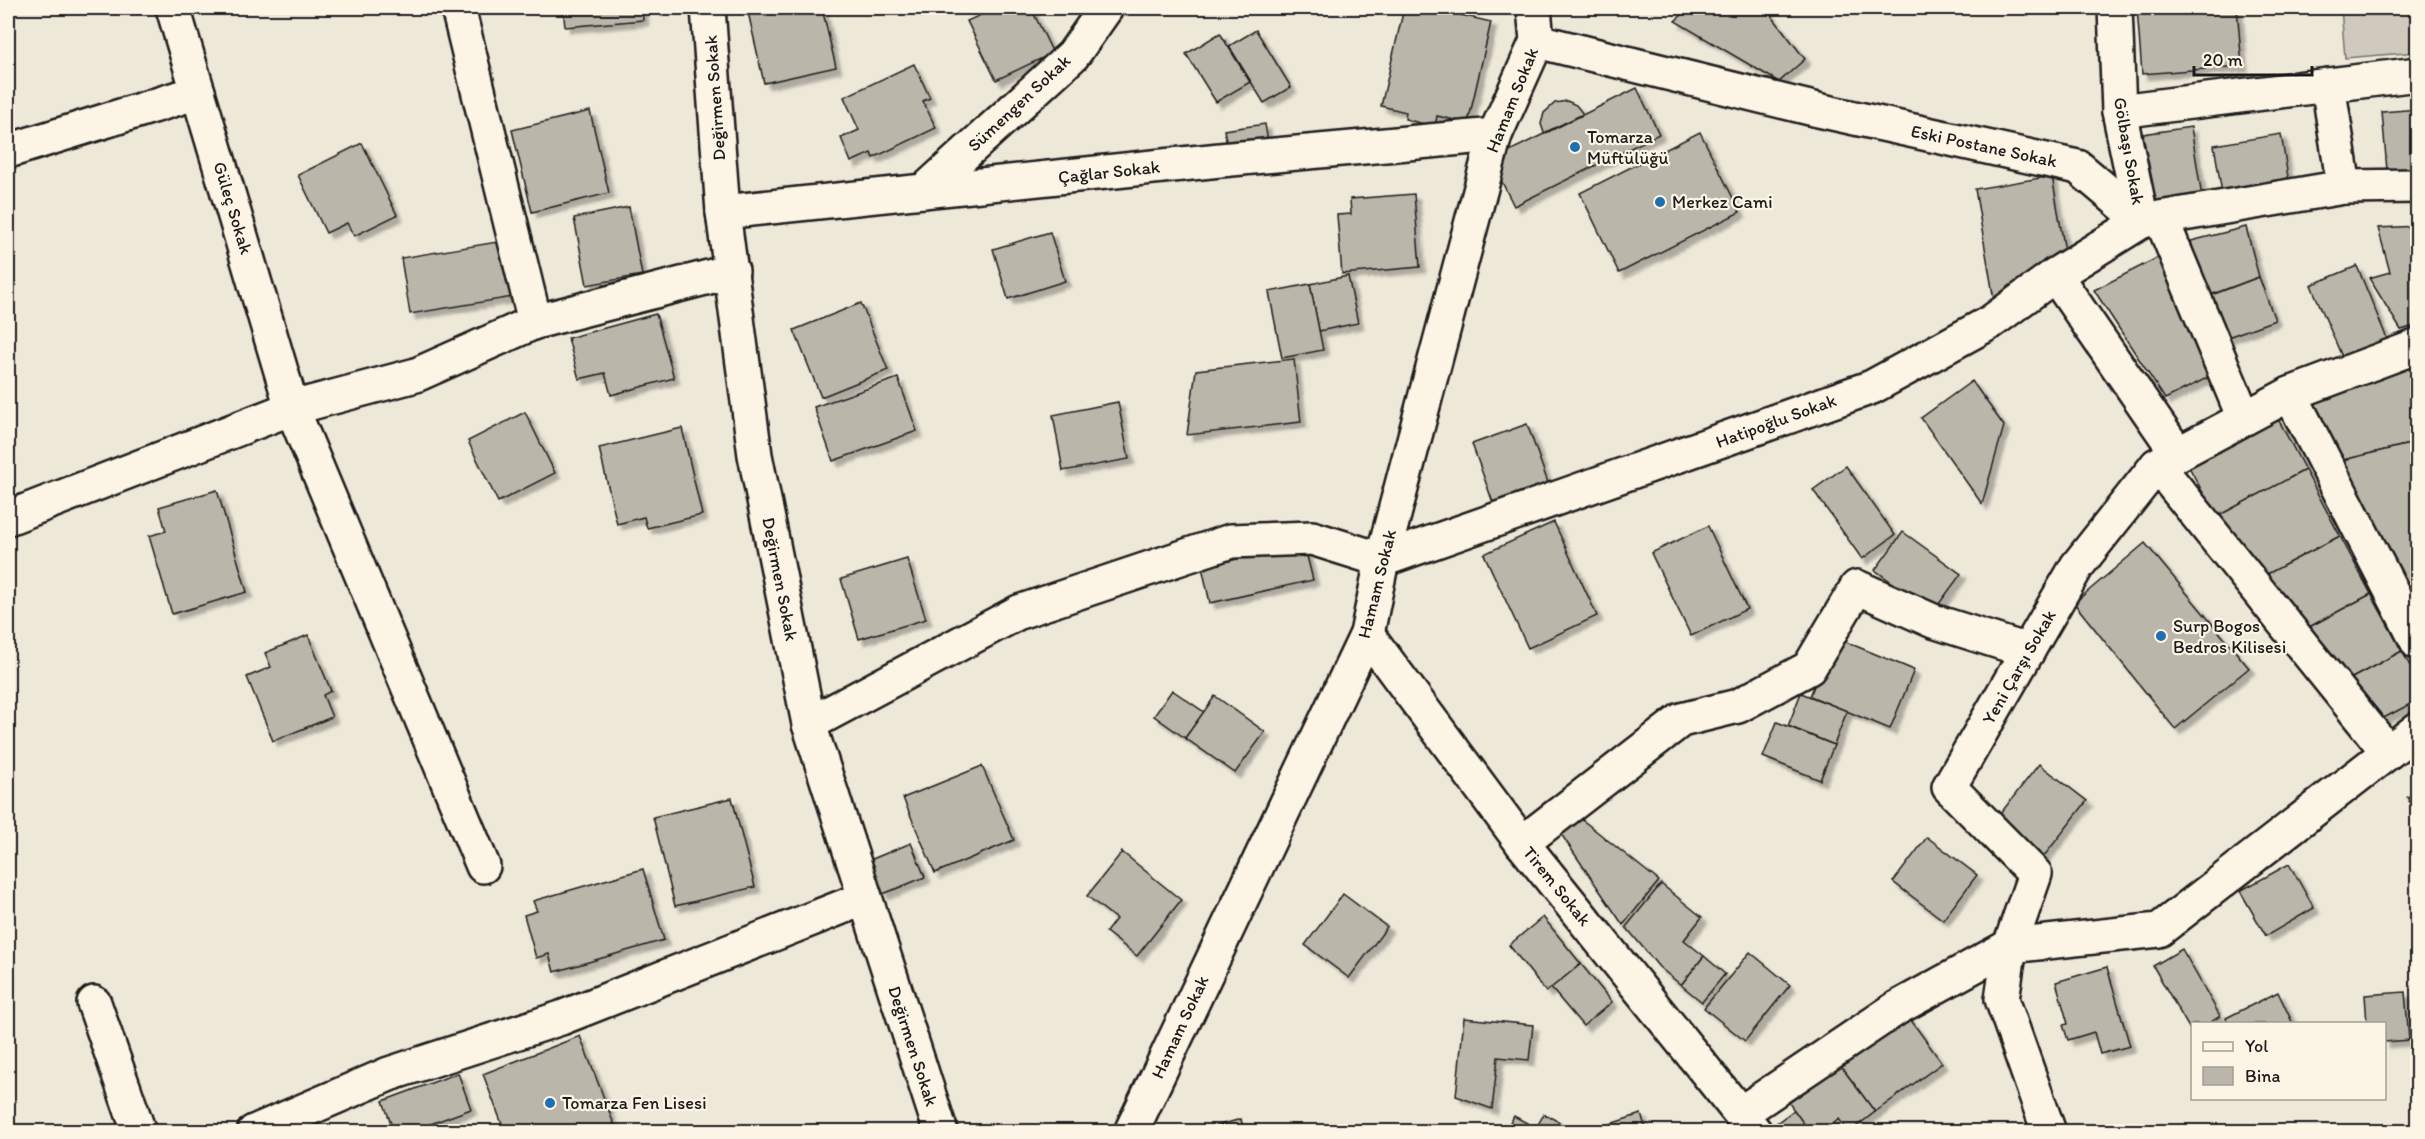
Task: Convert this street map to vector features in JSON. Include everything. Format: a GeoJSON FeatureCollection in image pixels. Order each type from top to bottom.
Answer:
{"type":"FeatureCollection","features":[{"type":"Feature","properties":{"kind":"street","name":"Güleç Sokak"},"geometry":{"type":"LineString","coordinates":[[173,8],[292,408],[483,866]]}},
{"type":"Feature","properties":{"kind":"street"},"geometry":{"type":"LineString","coordinates":[[458,8],[535,322]]}},
{"type":"Feature","properties":{"kind":"street","name":"Değirmen Sokak"},"geometry":{"type":"LineString","coordinates":[[708,8],[723,212],[755,455],[809,724],[941,1131]]}},
{"type":"Feature","properties":{"kind":"street","name":"Sümengen Sokak"},"geometry":{"type":"LineString","coordinates":[[924,191],[1073,55],[1106,8]]}},
{"type":"Feature","properties":{"kind":"street","name":"Hamam Sokak"},"geometry":{"type":"LineString","coordinates":[[1131,1131],[1367,634],[1382,560],[1495,135],[1537,41],[1533,8]]}},
{"type":"Feature","properties":{"kind":"street","name":"Gölbaşı Sokak"},"geometry":{"type":"LineString","coordinates":[[2115,8],[2119,111],[2151,220],[2244,418]]}},
{"type":"Feature","properties":{"kind":"street","name":"Eski Postane Sokak"},"geometry":{"type":"LineString","coordinates":[[1537,41],[1818,110],[2078,167],[2151,220]]}},
{"type":"Feature","properties":{"kind":"street"},"geometry":{"type":"LineString","coordinates":[[2119,111],[2418,74]]}},
{"type":"Feature","properties":{"kind":"street"},"geometry":{"type":"LineString","coordinates":[[2328,85],[2344,187]]}},
{"type":"Feature","properties":{"kind":"street"},"geometry":{"type":"LineString","coordinates":[[8,151],[198,92]]}},
{"type":"Feature","properties":{"kind":"street","name":"Çağlar Sokak"},"geometry":{"type":"LineString","coordinates":[[723,212],[1220,160],[1495,135]]}},
{"type":"Feature","properties":{"kind":"street"},"geometry":{"type":"LineString","coordinates":[[2151,220],[2344,187],[2418,186]]}},
{"type":"Feature","properties":{"kind":"street","name":"Hatipoğlu Sokak"},"geometry":{"type":"LineString","coordinates":[[1382,560],[1872,387],[1991,322],[2055,275],[2151,220]]}},
{"type":"Feature","properties":{"kind":"street"},"geometry":{"type":"LineString","coordinates":[[8,518],[292,408],[416,375],[535,322],[732,271]]}},
{"type":"Feature","properties":{"kind":"street"},"geometry":{"type":"LineString","coordinates":[[2055,275],[2168,459],[2388,752]]}},
{"type":"Feature","properties":{"kind":"street","name":"Yeni Çarşı Sokak"},"geometry":{"type":"LineString","coordinates":[[2049,1131],[2002,999],[2010,946],[2035,874],[1949,787],[2077,566],[2168,459],[2290,394],[2418,346]]}},
{"type":"Feature","properties":{"kind":"street"},"geometry":{"type":"LineString","coordinates":[[2290,394],[2417,642]]}},
{"type":"Feature","properties":{"kind":"street"},"geometry":{"type":"LineString","coordinates":[[809,724],[1019,612],[1231,541],[1312,538],[1382,560]]}},
{"type":"Feature","properties":{"kind":"street"},"geometry":{"type":"LineString","coordinates":[[1522,843],[1681,720],[1738,706],[1809,668],[1857,587],[1933,621],[2028,651]]}},
{"type":"Feature","properties":{"kind":"street","name":"Tirem Sokak"},"geometry":{"type":"LineString","coordinates":[[1367,634],[1522,843],[1748,1122]]}},
{"type":"Feature","properties":{"kind":"street"},"geometry":{"type":"LineString","coordinates":[[1748,1122],[1897,1008],[2010,946],[2159,930],[2418,729]]}},
{"type":"Feature","properties":{"kind":"street"},"geometry":{"type":"LineString","coordinates":[[254,1131],[389,1074],[561,1018],[866,898]]}},
{"type":"Feature","properties":{"kind":"street"},"geometry":{"type":"LineString","coordinates":[[94,1003],[139,1131]]}},
{"type":"Feature","properties":{"kind":"shaded area"},"geometry":{"type":"Polygon","coordinates":[[[2341,8],[2417,8],[2417,52],[2345,58],[2341,8]]]}},
{"type":"Feature","properties":{"kind":"building"},"geometry":{"type":"Polygon","coordinates":[[[563,8],[642,8],[643,20],[565,27],[563,8]]]}},
{"type":"Feature","properties":{"kind":"building"},"geometry":{"type":"Polygon","coordinates":[[[767,8],[822,8],[836,67],[764,83],[748,12],[767,8]]]}},
{"type":"Feature","properties":{"kind":"building"},"geometry":{"type":"Polygon","coordinates":[[[996,8],[1031,8],[1053,53],[996,80],[967,21],[996,8]]]}},
{"type":"Feature","properties":{"kind":"building"},"geometry":{"type":"Polygon","coordinates":[[[1404,8],[1431,8],[1491,22],[1468,123],[1437,116],[1435,127],[1405,119],[1406,112],[1381,106],[1404,8]]]}},
{"type":"Feature","properties":{"kind":"building"},"geometry":{"type":"Polygon","coordinates":[[[1690,8],[1769,8],[1768,11],[1805,59],[1779,82],[1675,21],[1690,8]]]}},
{"type":"Feature","properties":{"kind":"building"},"geometry":{"type":"Polygon","coordinates":[[[2137,8],[2237,8],[2242,66],[2142,74],[2137,8]]]}},
{"type":"Feature","properties":{"kind":"building"},"geometry":{"type":"Polygon","coordinates":[[[1256,30],[1291,87],[1264,103],[1229,46],[1256,30]]]}},
{"type":"Feature","properties":{"kind":"building"},"geometry":{"type":"Polygon","coordinates":[[[1220,33],[1250,82],[1216,102],[1186,54],[1220,33]]]}},
{"type":"Feature","properties":{"kind":"building"},"geometry":{"type":"Polygon","coordinates":[[[914,64],[930,98],[923,101],[936,128],[873,158],[871,153],[851,162],[841,138],[859,130],[844,97],[914,64]]]}},
{"type":"Feature","properties":{"kind":"building","name":"Tomarza Müftülüğü"},"geometry":{"type":"Polygon","coordinates":[[[1637,88],[1659,134],[1514,206],[1491,160],[1637,88]]]}},
{"type":"Feature","properties":{"kind":"building"},"geometry":{"type":"Polygon","coordinates":[[[1567,101],[1576,105],[1583,114],[1544,133],[1541,124],[1544,113],[1555,103],[1567,101]]]}},
{"type":"Feature","properties":{"kind":"building"},"geometry":{"type":"Polygon","coordinates":[[[2418,109],[2418,180],[2388,182],[2382,112],[2418,109]]]}},
{"type":"Feature","properties":{"kind":"building"},"geometry":{"type":"Polygon","coordinates":[[[590,111],[609,193],[532,212],[512,130],[590,111]]]}},
{"type":"Feature","properties":{"kind":"building"},"geometry":{"type":"Polygon","coordinates":[[[1265,124],[1270,154],[1230,161],[1224,130],[1265,124]]]}},
{"type":"Feature","properties":{"kind":"building"},"geometry":{"type":"Polygon","coordinates":[[[2191,127],[2203,204],[2155,212],[2143,134],[2191,127]]]}},
{"type":"Feature","properties":{"kind":"building","name":"Merkez Cami"},"geometry":{"type":"Polygon","coordinates":[[[1700,132],[1740,212],[1619,273],[1580,193],[1700,132]]]}},
{"type":"Feature","properties":{"kind":"building"},"geometry":{"type":"Polygon","coordinates":[[[2281,134],[2289,183],[2222,193],[2214,145],[2281,134]]]}},
{"type":"Feature","properties":{"kind":"building"},"geometry":{"type":"Polygon","coordinates":[[[362,143],[397,215],[354,236],[347,223],[326,233],[298,175],[362,143]]]}},
{"type":"Feature","properties":{"kind":"building"},"geometry":{"type":"Polygon","coordinates":[[[2052,176],[2067,263],[1996,312],[1975,189],[2052,176]]]}},
{"type":"Feature","properties":{"kind":"building"},"geometry":{"type":"Polygon","coordinates":[[[1414,194],[1420,267],[1342,274],[1337,215],[1351,214],[1350,199],[1414,194]]]}},
{"type":"Feature","properties":{"kind":"building"},"geometry":{"type":"Polygon","coordinates":[[[629,207],[642,275],[587,285],[574,218],[629,207]]]}},
{"type":"Feature","properties":{"kind":"building"},"geometry":{"type":"Polygon","coordinates":[[[2418,226],[2418,325],[2401,330],[2369,278],[2390,272],[2378,228],[2418,226]]]}},
{"type":"Feature","properties":{"kind":"building"},"geometry":{"type":"Polygon","coordinates":[[[2246,227],[2259,277],[2205,297],[2191,241],[2246,227]]]}},
{"type":"Feature","properties":{"kind":"building"},"geometry":{"type":"Polygon","coordinates":[[[1050,232],[1065,281],[1008,299],[993,249],[1050,232]]]}},
{"type":"Feature","properties":{"kind":"building"},"geometry":{"type":"Polygon","coordinates":[[[503,241],[513,297],[410,314],[401,258],[503,241]]]}},
{"type":"Feature","properties":{"kind":"building"},"geometry":{"type":"Polygon","coordinates":[[[2159,257],[2217,373],[2165,399],[2094,290],[2159,257]]]}},
{"type":"Feature","properties":{"kind":"building"},"geometry":{"type":"Polygon","coordinates":[[[2357,266],[2388,341],[2343,359],[2311,285],[2357,266]]]}},
{"type":"Feature","properties":{"kind":"building"},"geometry":{"type":"Polygon","coordinates":[[[1348,276],[1358,323],[1319,331],[1310,284],[1348,276]]]}},
{"type":"Feature","properties":{"kind":"building"},"geometry":{"type":"Polygon","coordinates":[[[2259,277],[2275,320],[2225,338],[2209,296],[2259,277]]]}},
{"type":"Feature","properties":{"kind":"building"},"geometry":{"type":"Polygon","coordinates":[[[1310,284],[1323,350],[1282,358],[1269,292],[1310,284]]]}},
{"type":"Feature","properties":{"kind":"building"},"geometry":{"type":"Polygon","coordinates":[[[861,303],[888,370],[821,397],[794,330],[861,303]]]}},
{"type":"Feature","properties":{"kind":"building"},"geometry":{"type":"Polygon","coordinates":[[[656,314],[674,378],[611,395],[605,373],[579,379],[568,338],[656,314]]]}},
{"type":"Feature","properties":{"kind":"building"},"geometry":{"type":"Polygon","coordinates":[[[1294,359],[1301,422],[1187,435],[1196,370],[1294,359]]]}},
{"type":"Feature","properties":{"kind":"building"},"geometry":{"type":"Polygon","coordinates":[[[2418,363],[2418,442],[2335,462],[2299,392],[2418,363]]]}},
{"type":"Feature","properties":{"kind":"building"},"geometry":{"type":"Polygon","coordinates":[[[898,378],[917,431],[833,461],[814,407],[898,378]]]}},
{"type":"Feature","properties":{"kind":"building"},"geometry":{"type":"Polygon","coordinates":[[[1972,381],[2004,426],[1982,504],[1921,418],[1972,381]]]}},
{"type":"Feature","properties":{"kind":"building"},"geometry":{"type":"Polygon","coordinates":[[[1118,402],[1129,459],[1063,471],[1053,415],[1118,402]]]}},
{"type":"Feature","properties":{"kind":"building"},"geometry":{"type":"Polygon","coordinates":[[[525,412],[555,473],[498,502],[468,441],[525,412]]]}},
{"type":"Feature","properties":{"kind":"building"},"geometry":{"type":"Polygon","coordinates":[[[2277,417],[2305,470],[2216,517],[2188,465],[2277,417]]]}},
{"type":"Feature","properties":{"kind":"building"},"geometry":{"type":"Polygon","coordinates":[[[1527,424],[1551,491],[1496,511],[1472,444],[1527,424]]]}},
{"type":"Feature","properties":{"kind":"building"},"geometry":{"type":"Polygon","coordinates":[[[682,428],[702,515],[647,528],[644,517],[617,524],[599,448],[682,428]]]}},
{"type":"Feature","properties":{"kind":"building"},"geometry":{"type":"Polygon","coordinates":[[[2418,442],[2418,621],[2335,462],[2418,442]]]}},
{"type":"Feature","properties":{"kind":"building"},"geometry":{"type":"Polygon","coordinates":[[[1846,466],[1895,535],[1862,559],[1813,490],[1846,466]]]}},
{"type":"Feature","properties":{"kind":"building"},"geometry":{"type":"Polygon","coordinates":[[[2305,470],[2340,536],[2254,581],[2216,517],[2305,470]]]}},
{"type":"Feature","properties":{"kind":"building"},"geometry":{"type":"Polygon","coordinates":[[[217,490],[247,592],[172,614],[149,536],[166,531],[159,507],[217,490]]]}},
{"type":"Feature","properties":{"kind":"building"},"geometry":{"type":"Polygon","coordinates":[[[1554,522],[1597,616],[1528,648],[1484,554],[1554,522]]]}},
{"type":"Feature","properties":{"kind":"building"},"geometry":{"type":"Polygon","coordinates":[[[1708,526],[1747,609],[1691,636],[1651,553],[1708,526]]]}},
{"type":"Feature","properties":{"kind":"building"},"geometry":{"type":"Polygon","coordinates":[[[1903,532],[1961,574],[1933,612],[1875,570],[1903,532]]]}},
{"type":"Feature","properties":{"kind":"building"},"geometry":{"type":"Polygon","coordinates":[[[2340,536],[2371,594],[2298,633],[2254,581],[2340,536]]]}},
{"type":"Feature","properties":{"kind":"building","name":"Surp Bogos Bedros Kilisesi"},"geometry":{"type":"Polygon","coordinates":[[[2145,543],[2249,668],[2175,729],[2074,603],[2145,543]]]}},
{"type":"Feature","properties":{"kind":"building"},"geometry":{"type":"Polygon","coordinates":[[[1304,544],[1313,580],[1210,603],[1202,567],[1304,544]]]}},
{"type":"Feature","properties":{"kind":"building"},"geometry":{"type":"Polygon","coordinates":[[[907,559],[926,619],[859,639],[841,579],[907,559]]]}},
{"type":"Feature","properties":{"kind":"building"},"geometry":{"type":"Polygon","coordinates":[[[2371,594],[2402,651],[2341,684],[2298,633],[2371,594]]]}},
{"type":"Feature","properties":{"kind":"building"},"geometry":{"type":"Polygon","coordinates":[[[308,635],[331,691],[323,695],[332,717],[273,741],[247,677],[271,667],[265,653],[308,635]]]}},
{"type":"Feature","properties":{"kind":"building"},"geometry":{"type":"Polygon","coordinates":[[[1834,637],[1914,670],[1890,729],[1810,696],[1834,637]]]}},
{"type":"Feature","properties":{"kind":"building"},"geometry":{"type":"Polygon","coordinates":[[[2402,651],[2418,681],[2418,700],[2374,723],[2341,684],[2402,651]]]}},
{"type":"Feature","properties":{"kind":"building"},"geometry":{"type":"Polygon","coordinates":[[[1172,690],[1204,712],[1185,738],[1154,716],[1172,690]]]}},
{"type":"Feature","properties":{"kind":"building"},"geometry":{"type":"Polygon","coordinates":[[[1801,693],[1847,711],[1834,745],[1788,726],[1801,693]]]}},
{"type":"Feature","properties":{"kind":"building"},"geometry":{"type":"Polygon","coordinates":[[[1215,696],[1265,732],[1235,773],[1185,738],[1215,696]]]}},
{"type":"Feature","properties":{"kind":"building"},"geometry":{"type":"Polygon","coordinates":[[[1777,722],[1834,745],[1820,780],[1763,757],[1777,722]]]}},
{"type":"Feature","properties":{"kind":"building"},"geometry":{"type":"Polygon","coordinates":[[[2039,764],[2087,801],[2041,860],[1993,823],[2039,764]]]}},
{"type":"Feature","properties":{"kind":"building"},"geometry":{"type":"Polygon","coordinates":[[[982,766],[1014,840],[935,873],[903,798],[982,766]]]}},
{"type":"Feature","properties":{"kind":"building"},"geometry":{"type":"Polygon","coordinates":[[[2418,793],[2418,822],[2407,797],[2418,793]]]}},
{"type":"Feature","properties":{"kind":"building"},"geometry":{"type":"Polygon","coordinates":[[[732,798],[755,887],[675,906],[653,817],[732,798]]]}},
{"type":"Feature","properties":{"kind":"building"},"geometry":{"type":"Polygon","coordinates":[[[1576,815],[1659,881],[1623,925],[1561,834],[1576,815]]]}},
{"type":"Feature","properties":{"kind":"building"},"geometry":{"type":"Polygon","coordinates":[[[1927,837],[1977,875],[1943,920],[1893,882],[1927,837]]]}},
{"type":"Feature","properties":{"kind":"building"},"geometry":{"type":"Polygon","coordinates":[[[911,843],[925,877],[883,894],[870,860],[911,843]]]}},
{"type":"Feature","properties":{"kind":"building"},"geometry":{"type":"Polygon","coordinates":[[[1122,852],[1181,900],[1137,956],[1106,932],[1116,919],[1087,896],[1122,852]]]}},
{"type":"Feature","properties":{"kind":"building"},"geometry":{"type":"Polygon","coordinates":[[[2289,864],[2314,908],[2266,936],[2240,891],[2289,864]]]}},
{"type":"Feature","properties":{"kind":"building"},"geometry":{"type":"Polygon","coordinates":[[[643,869],[664,940],[554,972],[549,954],[536,958],[524,915],[537,911],[533,901],[643,869]]]}},
{"type":"Feature","properties":{"kind":"building"},"geometry":{"type":"Polygon","coordinates":[[[1661,884],[1702,917],[1684,940],[1704,956],[1681,985],[1659,967],[1626,927],[1661,884]]]}},
{"type":"Feature","properties":{"kind":"building"},"geometry":{"type":"Polygon","coordinates":[[[1343,894],[1387,927],[1349,978],[1305,945],[1343,894]]]}},
{"type":"Feature","properties":{"kind":"building"},"geometry":{"type":"Polygon","coordinates":[[[1543,917],[1581,964],[1546,992],[1509,945],[1543,917]]]}},
{"type":"Feature","properties":{"kind":"building"},"geometry":{"type":"Polygon","coordinates":[[[2182,949],[2220,1016],[2211,1022],[2191,1022],[2191,1031],[2153,966],[2182,949]]]}},
{"type":"Feature","properties":{"kind":"building"},"geometry":{"type":"Polygon","coordinates":[[[1750,952],[1790,985],[1745,1041],[1704,1008],[1750,952]]]}},
{"type":"Feature","properties":{"kind":"building"},"geometry":{"type":"Polygon","coordinates":[[[1704,956],[1725,974],[1702,1002],[1681,985],[1704,956]]]}},
{"type":"Feature","properties":{"kind":"building"},"geometry":{"type":"Polygon","coordinates":[[[1581,964],[1612,1002],[1583,1026],[1551,988],[1581,964]]]}},
{"type":"Feature","properties":{"kind":"building"},"geometry":{"type":"Polygon","coordinates":[[[2107,967],[2130,1046],[2100,1054],[2094,1032],[2068,1040],[2063,1025],[2068,1024],[2056,982],[2107,967]]]}},
{"type":"Feature","properties":{"kind":"building"},"geometry":{"type":"Polygon","coordinates":[[[2278,992],[2292,1022],[2227,1022],[2226,1018],[2278,992]]]}},
{"type":"Feature","properties":{"kind":"building"},"geometry":{"type":"Polygon","coordinates":[[[2405,992],[2409,1040],[2386,1042],[2386,1022],[2367,1022],[2365,995],[2405,992]]]}},
{"type":"Feature","properties":{"kind":"building"},"geometry":{"type":"Polygon","coordinates":[[[1908,1016],[1942,1063],[1875,1112],[1840,1065],[1908,1016]]]}},
{"type":"Feature","properties":{"kind":"building"},"geometry":{"type":"Polygon","coordinates":[[[1464,1018],[1533,1025],[1529,1060],[1498,1057],[1492,1109],[1456,1096],[1464,1018]]]}},
{"type":"Feature","properties":{"kind":"building","name":"Tomarza Fen Lisesi"},"geometry":{"type":"Polygon","coordinates":[[[580,1036],[617,1132],[505,1132],[483,1074],[580,1036]]]}},
{"type":"Feature","properties":{"kind":"building"},"geometry":{"type":"Polygon","coordinates":[[[1840,1065],[1875,1112],[1849,1132],[1839,1119],[1823,1132],[1809,1132],[1789,1103],[1840,1065]]]}},
{"type":"Feature","properties":{"kind":"building"},"geometry":{"type":"Polygon","coordinates":[[[458,1073],[471,1109],[409,1132],[394,1132],[383,1101],[458,1073]]]}},
{"type":"Feature","properties":{"kind":"building"},"geometry":{"type":"Polygon","coordinates":[[[1794,1110],[1809,1131],[1779,1132],[1774,1125],[1794,1110]]]}},
{"type":"Feature","properties":{"kind":"building"},"geometry":{"type":"Polygon","coordinates":[[[1544,1114],[1563,1124],[1558,1132],[1505,1132],[1514,1116],[1536,1128],[1544,1114]]]}},
{"type":"Feature","properties":{"kind":"building"},"geometry":{"type":"Polygon","coordinates":[[[1641,1114],[1647,1132],[1585,1132],[1641,1114]]]}},
{"type":"Feature","properties":{"kind":"building"},"geometry":{"type":"Polygon","coordinates":[[[1241,1119],[1244,1132],[1195,1132],[1241,1119]]]}},
{"type":"Feature","properties":{"kind":"place","name":"Tomarza Müftülüğü"},"geometry":{"type":"Point","coordinates":[1575,147]}},
{"type":"Feature","properties":{"kind":"place","name":"Merkez Cami"},"geometry":{"type":"Point","coordinates":[1660,202]}},
{"type":"Feature","properties":{"kind":"place","name":"Surp Bogos Bedros Kilisesi"},"geometry":{"type":"Point","coordinates":[2161,636]}},
{"type":"Feature","properties":{"kind":"place","name":"Tomarza Fen Lisesi"},"geometry":{"type":"Point","coordinates":[550,1103]}}]}
